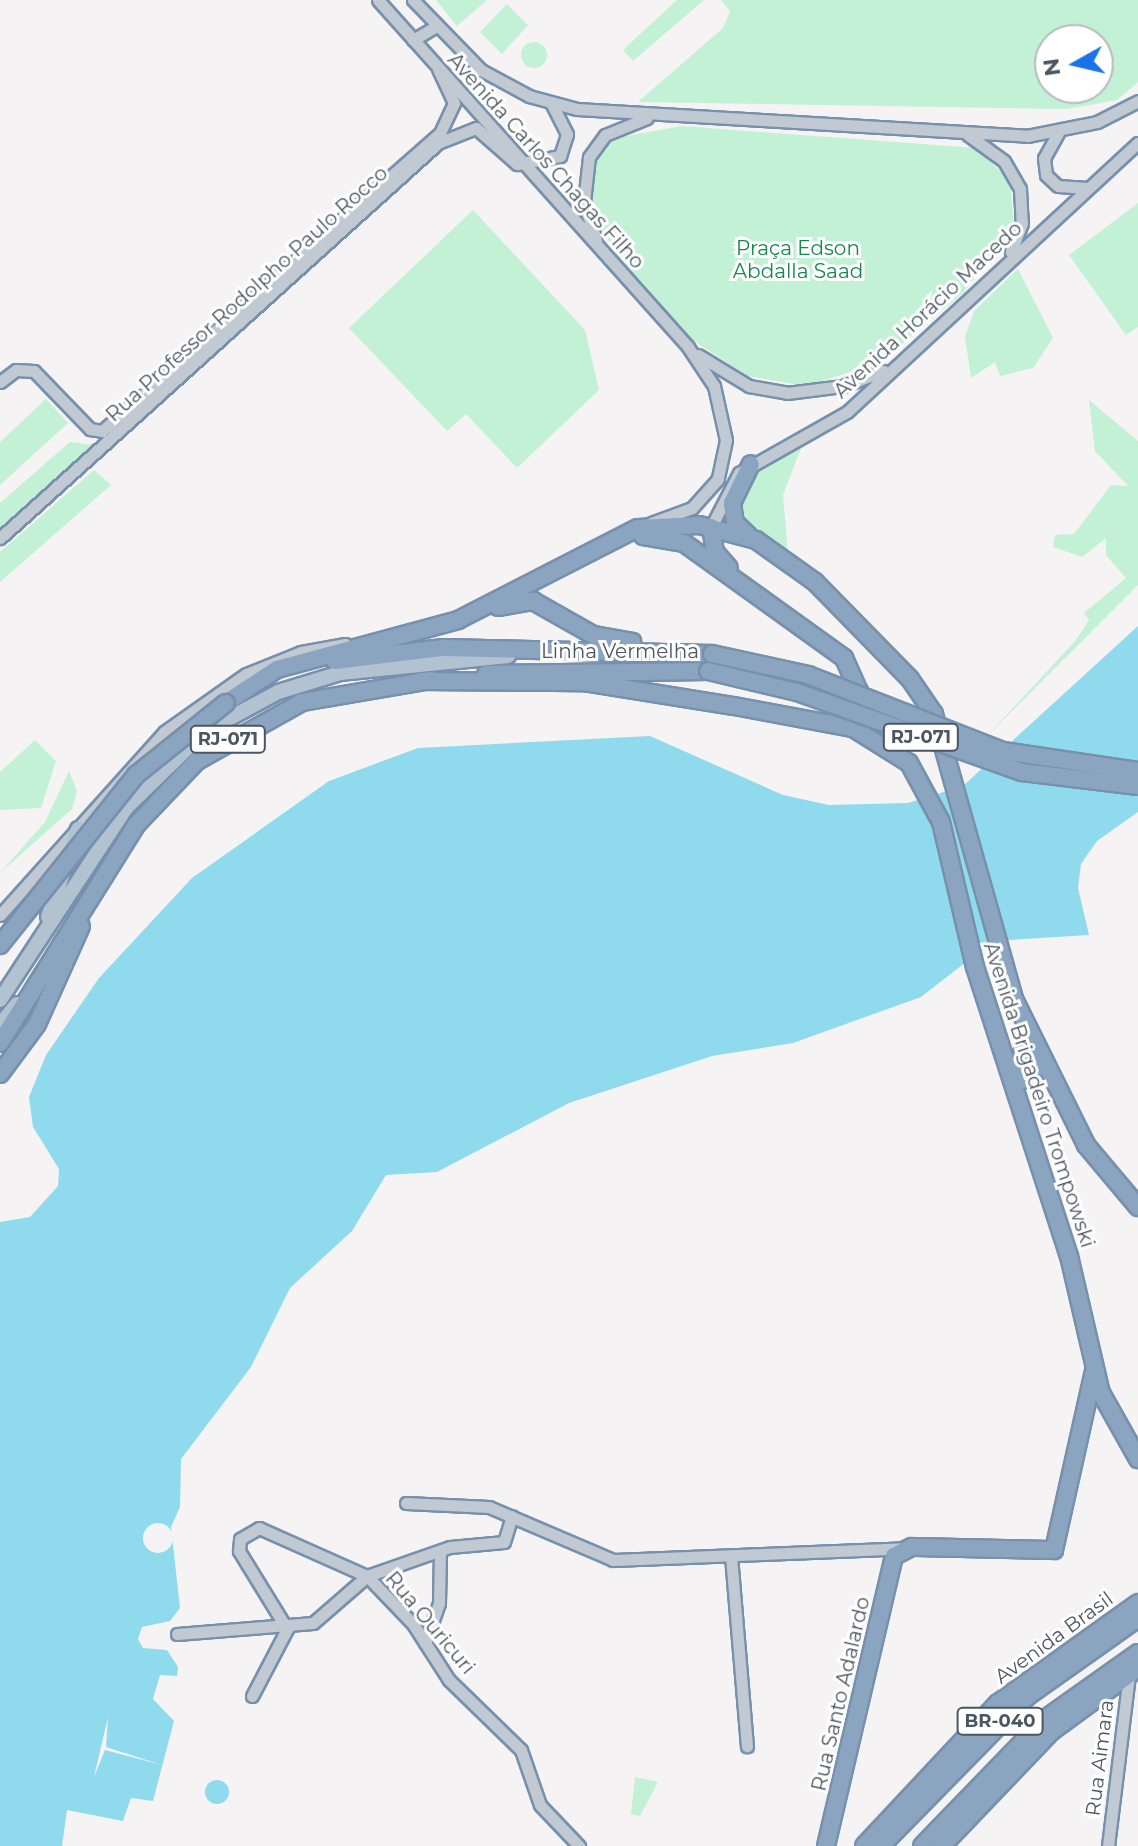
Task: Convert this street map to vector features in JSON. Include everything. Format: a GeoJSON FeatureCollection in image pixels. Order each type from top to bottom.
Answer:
{"type":"FeatureCollection","features":[{"type":"Feature","properties":{"kind":"highway"},"geometry":{"type":"LineString","coordinates":[[751,464],[732,511],[756,540]]}},
{"type":"Feature","properties":{"kind":"highway","name":"Avenida Brigadeiro Trompowski"},"geometry":{"type":"LineString","coordinates":[[387,638],[458,620],[638,528],[711,527],[756,540],[806,573],[910,679],[934,714],[956,774],[1014,999],[1086,1145],[1138,1207]]}},
{"type":"Feature","properties":{"kind":"highway"},"geometry":{"type":"LineString","coordinates":[[711,527],[721,561],[770,604]]}},
{"type":"Feature","properties":{"kind":"highway"},"geometry":{"type":"LineString","coordinates":[[600,545],[651,534],[677,539],[852,666],[857,697],[836,713],[734,706]]}},
{"type":"Feature","properties":{"kind":"highway"},"geometry":{"type":"LineString","coordinates":[[458,620],[533,601],[593,635],[677,650]]}},
{"type":"Feature","properties":{"kind":"highway"},"geometry":{"type":"LineString","coordinates":[[228,702],[277,669],[387,638]]}},
{"type":"Feature","properties":{"kind":"highway","name":"Linha Vermelha"},"geometry":{"type":"LineString","coordinates":[[0,945],[136,775],[228,702],[307,668],[388,652],[677,650],[1010,769],[1138,786]]}},
{"type":"Feature","properties":{"kind":"highway","name":"Linha Vermelha"},"geometry":{"type":"LineString","coordinates":[[0,1043],[94,889],[155,801],[220,743],[302,702],[421,681],[511,671],[710,662],[808,675],[1025,757],[1138,771]]}},
{"type":"Feature","properties":{"kind":"highway","name":"Linha Vermelha"},"geometry":{"type":"LineString","coordinates":[[421,681],[584,682],[734,706]]}},
{"type":"Feature","properties":{"kind":"highway","name":"Avenida Brigadeiro Trompowski"},"geometry":{"type":"LineString","coordinates":[[734,706],[853,728],[894,749],[935,803],[1003,1052],[1051,1195],[1094,1369],[1107,1409],[1138,1459]]}},
{"type":"Feature","properties":{"kind":"highway"},"geometry":{"type":"LineString","coordinates":[[0,1074],[47,1006],[94,889]]}},
{"type":"Feature","properties":{"kind":"highway"},"geometry":{"type":"LineString","coordinates":[[1051,1195],[1051,1168],[1020,1055],[1033,1055],[1059,1091]]}},
{"type":"Feature","properties":{"kind":"highway"},"geometry":{"type":"LineString","coordinates":[[895,1552],[1048,1552],[1059,1543],[1094,1369]]}},
{"type":"Feature","properties":{"kind":"highway","name":"Rua Santo Adalardo"},"geometry":{"type":"LineString","coordinates":[[826,1846],[895,1552]]}},
{"type":"Feature","properties":{"kind":"highway","name":"Avenida Brasil"},"geometry":{"type":"LineString","coordinates":[[864,1846],[998,1703],[1138,1603]]}},
{"type":"Feature","properties":{"kind":"highway","name":"Avenida Brasil"},"geometry":{"type":"LineString","coordinates":[[879,1846],[1028,1696],[1138,1618]]}},
{"type":"Feature","properties":{"kind":"highway","name":"BR-040"},"geometry":{"type":"LineString","coordinates":[[922,1846],[1045,1719],[1138,1653]]}},
{"type":"Feature","properties":{"kind":"highway"},"geometry":{"type":"LineString","coordinates":[[942,1846],[1052,1731],[1134,1671]]}},
{"type":"Feature","properties":{"kind":"main road","name":"Linha Vermelha"},"geometry":{"type":"LineString","coordinates":[[39,940],[151,777],[240,710],[340,673],[589,651]]}},
{"type":"Feature","properties":{"kind":"main road"},"geometry":{"type":"LineString","coordinates":[[0,1000],[39,940],[78,829]]}},
{"type":"Feature","properties":{"kind":"main road"},"geometry":{"type":"LineString","coordinates":[[0,1025],[54,958]]}},
{"type":"Feature","properties":{"kind":"street","name":"Avenida Carlos Chagas Filho"},"geometry":{"type":"LineString","coordinates":[[378,0],[688,347],[719,397],[722,469],[692,508],[638,528]]}},
{"type":"Feature","properties":{"kind":"street","name":"Avenida Carlos Chagas Filho"},"geometry":{"type":"LineString","coordinates":[[413,0],[489,76],[551,103],[652,116]]}},
{"type":"Feature","properties":{"kind":"street"},"geometry":{"type":"LineString","coordinates":[[413,40],[436,26]]}},
{"type":"Feature","properties":{"kind":"street","name":"Rua Professor Rodolpho Paulo Rocco"},"geometry":{"type":"LineString","coordinates":[[0,382],[16,370],[34,371],[98,433],[440,133],[454,103],[438,68]]}},
{"type":"Feature","properties":{"kind":"street"},"geometry":{"type":"LineString","coordinates":[[597,245],[584,202],[589,157],[605,135],[652,116],[965,133],[1058,133],[1138,101]]}},
{"type":"Feature","properties":{"kind":"street"},"geometry":{"type":"LineString","coordinates":[[524,165],[560,156],[566,148],[567,134],[551,103]]}},
{"type":"Feature","properties":{"kind":"street","name":"Rua Professor Rodolpho Paulo Rocco"},"geometry":{"type":"LineString","coordinates":[[0,538],[438,143],[476,128],[524,165]]}},
{"type":"Feature","properties":{"kind":"street"},"geometry":{"type":"LineString","coordinates":[[965,133],[1004,161],[1020,189],[1022,223],[1009,256]]}},
{"type":"Feature","properties":{"kind":"street"},"geometry":{"type":"LineString","coordinates":[[1058,133],[1045,152],[1046,175],[1058,186],[1089,188]]}},
{"type":"Feature","properties":{"kind":"street","name":"Avenida Horácio Macedo"},"geometry":{"type":"LineString","coordinates":[[711,527],[726,488],[751,464],[847,412],[1009,256],[1138,143]]}},
{"type":"Feature","properties":{"kind":"street","name":"Avenida Carlos Chagas Filho"},"geometry":{"type":"LineString","coordinates":[[688,347],[732,379],[787,393],[843,386],[891,368]]}},
{"type":"Feature","properties":{"kind":"street","name":"Avenida Brigadeiro Trompowski"},"geometry":{"type":"LineString","coordinates":[[0,915],[78,829],[143,750],[222,687],[301,652],[387,638]]}},
{"type":"Feature","properties":{"kind":"street"},"geometry":{"type":"LineString","coordinates":[[406,1503],[478,1505],[512,1516],[613,1560],[895,1552]]}},
{"type":"Feature","properties":{"kind":"street"},"geometry":{"type":"LineString","coordinates":[[177,1634],[287,1629],[330,1615],[367,1576],[440,1551],[504,1542],[512,1516]]}},
{"type":"Feature","properties":{"kind":"street","name":"Rua Ouricuri"},"geometry":{"type":"LineString","coordinates":[[287,1629],[239,1551],[246,1534],[266,1530],[367,1576],[425,1643],[449,1680],[521,1750],[540,1805],[579,1846]]}},
{"type":"Feature","properties":{"kind":"street"},"geometry":{"type":"LineString","coordinates":[[425,1643],[439,1603],[440,1551]]}},
{"type":"Feature","properties":{"kind":"street"},"geometry":{"type":"LineString","coordinates":[[731,1556],[747,1746]]}},
{"type":"Feature","properties":{"kind":"street"},"geometry":{"type":"LineString","coordinates":[[252,1696],[287,1629]]}},
{"type":"Feature","properties":{"kind":"street","name":"Rua Aimara"},"geometry":{"type":"LineString","coordinates":[[1108,1846],[1134,1671]]}},
{"type":"Feature","properties":{"kind":"green space"},"geometry":{"type":"Polygon","coordinates":[[[436,0],[487,0],[457,26],[436,0]]]}},
{"type":"Feature","properties":{"kind":"green space"},"geometry":{"type":"Polygon","coordinates":[[[677,0],[704,0],[633,61],[623,50],[677,0]]]}},
{"type":"Feature","properties":{"kind":"green space"},"geometry":{"type":"Polygon","coordinates":[[[721,0],[1138,0],[1138,82],[1114,101],[1114,24],[1034,24],[1034,104],[1095,104],[1067,109],[638,102],[723,28],[730,11],[721,0]]]}},
{"type":"Feature","properties":{"kind":"green space"},"geometry":{"type":"Polygon","coordinates":[[[507,4],[528,25],[502,54],[480,32],[507,4]]]}},
{"type":"Feature","properties":{"kind":"green space"},"geometry":{"type":"Polygon","coordinates":[[[534,42],[543,46],[547,55],[543,64],[534,68],[525,64],[521,55],[525,46],[534,42]]]}},
{"type":"Feature","properties":{"kind":"green space","name":"Praça Edson Abdalla Saad"},"geometry":{"type":"Polygon","coordinates":[[[682,126],[976,148],[1010,180],[1014,227],[963,293],[880,363],[805,386],[748,376],[688,337],[620,261],[589,204],[593,160],[609,139],[682,126]]]}},
{"type":"Feature","properties":{"kind":"green space"},"geometry":{"type":"Polygon","coordinates":[[[1138,203],[1138,327],[1126,335],[1069,255],[1138,203]]]}},
{"type":"Feature","properties":{"kind":"green space"},"geometry":{"type":"Polygon","coordinates":[[[473,210],[585,330],[599,390],[517,468],[466,414],[447,431],[349,328],[473,210]]]}},
{"type":"Feature","properties":{"kind":"green space"},"geometry":{"type":"Polygon","coordinates":[[[1018,269],[1053,338],[1033,368],[1000,376],[995,362],[971,378],[965,337],[974,311],[1018,269]]]}},
{"type":"Feature","properties":{"kind":"green space"},"geometry":{"type":"Polygon","coordinates":[[[46,399],[68,423],[0,485],[0,442],[46,399]]]}},
{"type":"Feature","properties":{"kind":"green space"},"geometry":{"type":"Polygon","coordinates":[[[1089,400],[1138,441],[1138,585],[986,737],[1076,640],[1089,620],[1084,613],[1126,578],[1106,555],[1106,538],[1082,557],[1053,547],[1055,535],[1074,534],[1111,485],[1128,486],[1095,451],[1089,400]]]}},
{"type":"Feature","properties":{"kind":"green space"},"geometry":{"type":"Polygon","coordinates":[[[70,442],[94,445],[0,530],[0,503],[70,442]]]}},
{"type":"Feature","properties":{"kind":"green space"},"geometry":{"type":"Polygon","coordinates":[[[803,443],[783,495],[788,554],[745,526],[737,506],[755,470],[803,443]]]}},
{"type":"Feature","properties":{"kind":"green space"},"geometry":{"type":"Polygon","coordinates":[[[94,470],[111,485],[0,582],[0,552],[94,470]]]}},
{"type":"Feature","properties":{"kind":"green space"},"geometry":{"type":"Polygon","coordinates":[[[35,740],[56,761],[41,808],[0,810],[0,772],[35,740]]]}},
{"type":"Feature","properties":{"kind":"green space"},"geometry":{"type":"Polygon","coordinates":[[[69,771],[77,791],[72,809],[0,873],[45,822],[69,771]]]}},
{"type":"Feature","properties":{"kind":"green space"},"geometry":{"type":"Polygon","coordinates":[[[635,1777],[658,1782],[640,1816],[631,1814],[635,1777]]]}},
{"type":"Feature","properties":{"kind":"water"},"geometry":{"type":"Polygon","coordinates":[[[1138,626],[1138,812],[1097,841],[1081,864],[1078,888],[1089,935],[993,941],[921,997],[793,1043],[712,1056],[569,1103],[437,1172],[386,1175],[352,1231],[290,1288],[251,1367],[181,1459],[180,1507],[171,1527],[180,1608],[170,1621],[142,1627],[138,1639],[143,1648],[167,1650],[178,1667],[177,1676],[160,1675],[153,1699],[174,1721],[153,1801],[131,1798],[123,1821],[67,1810],[62,1846],[0,1846],[0,1222],[30,1217],[58,1186],[59,1169],[33,1127],[29,1097],[46,1055],[99,978],[192,878],[329,781],[418,748],[650,736],[783,795],[829,805],[908,803],[963,786],[1138,626]]]}},
{"type":"Feature","properties":{"kind":"water"},"geometry":{"type":"Polygon","coordinates":[[[217,1780],[226,1783],[229,1792],[226,1801],[217,1804],[208,1801],[205,1792],[208,1783],[217,1780]]]}},
{"type":"Feature","properties":{"kind":"pier"},"geometry":{"type":"Polygon","coordinates":[[[158,1523],[169,1527],[173,1538],[169,1549],[158,1553],[147,1549],[143,1538],[147,1527],[158,1523]]]}},
{"type":"Feature","properties":{"kind":"pier"},"geometry":{"type":"Polygon","coordinates":[[[108,1717],[106,1747],[162,1765],[105,1750],[94,1777],[108,1717]]]}}]}
